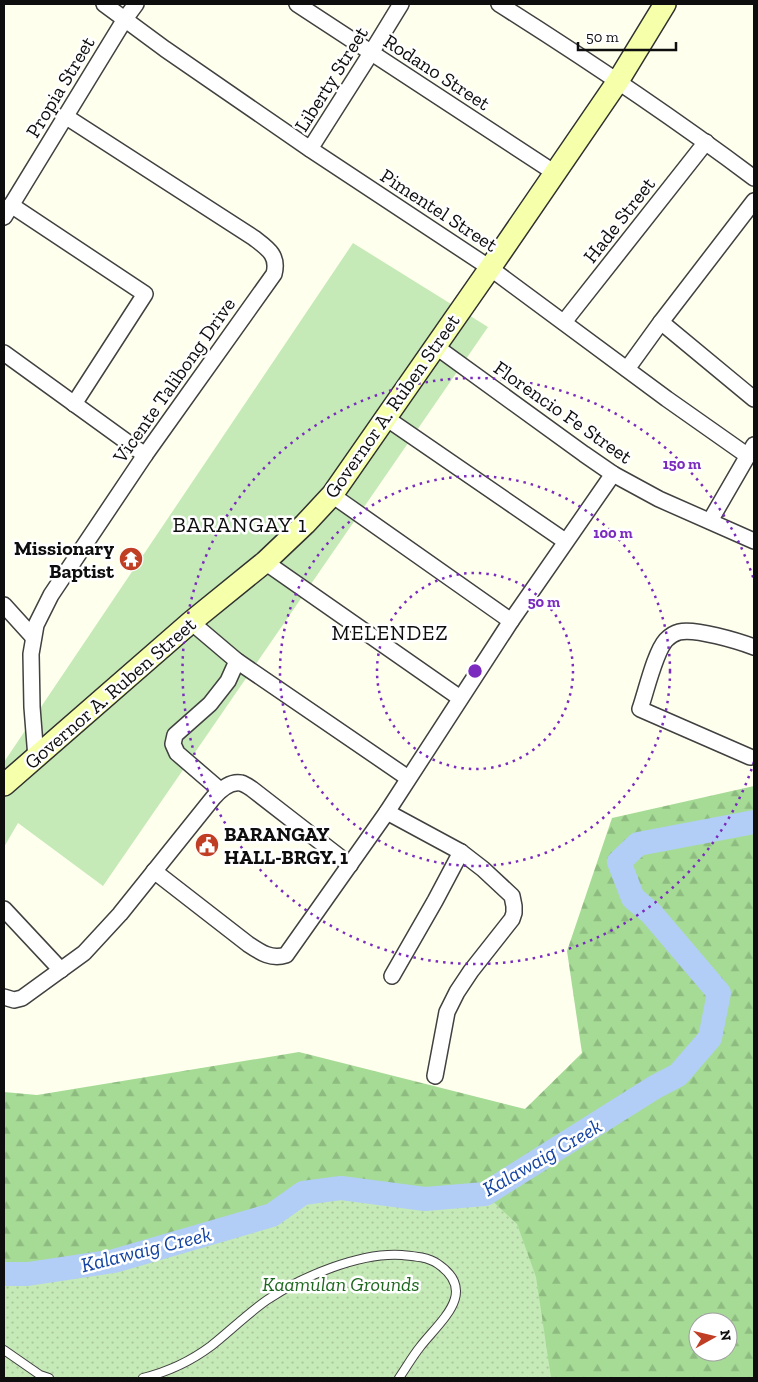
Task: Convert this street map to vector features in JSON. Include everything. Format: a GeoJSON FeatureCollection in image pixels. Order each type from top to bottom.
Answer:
{"type":"FeatureCollection","features":[{"type":"Feature","properties":{"kind":"main road","name":"Governor A. Ruben Street"},"geometry":{"type":"LineString","coordinates":[[4,785],[191,622],[265,562],[332,495],[555,173],[618,80],[665,4]]}},
{"type":"Feature","properties":{"kind":"street","name":"Pimentel Street"},"geometry":{"type":"LineString","coordinates":[[104,4],[165,49],[310,149],[490,268],[627,369],[751,450]]}},
{"type":"Feature","properties":{"kind":"street","name":"Propia Street"},"geometry":{"type":"LineString","coordinates":[[8,211],[136,4]]}},
{"type":"Feature","properties":{"kind":"street","name":"Rodano Street"},"geometry":{"type":"LineString","coordinates":[[297,4],[555,173]]}},
{"type":"Feature","properties":{"kind":"street","name":"Liberty Street"},"geometry":{"type":"LineString","coordinates":[[310,149],[401,4]]}},
{"type":"Feature","properties":{"kind":"street"},"geometry":{"type":"LineString","coordinates":[[499,4],[517,8],[754,178]]}},
{"type":"Feature","properties":{"kind":"street","name":"Vicente Talibong Drive"},"geometry":{"type":"LineString","coordinates":[[36,758],[31,689],[31,654],[36,625],[51,595],[145,455],[274,274],[276,268],[276,262],[269,249],[254,238],[65,116]]}},
{"type":"Feature","properties":{"kind":"street","name":"Hade Street"},"geometry":{"type":"LineString","coordinates":[[564,322],[706,142]]}},
{"type":"Feature","properties":{"kind":"street"},"geometry":{"type":"LineString","coordinates":[[627,369],[754,201]]}},
{"type":"Feature","properties":{"kind":"street"},"geometry":{"type":"LineString","coordinates":[[8,211],[145,294],[74,404]]}},
{"type":"Feature","properties":{"kind":"street"},"geometry":{"type":"LineString","coordinates":[[661,322],[754,399]]}},
{"type":"Feature","properties":{"kind":"street","name":"Florencio Fe Street"},"geometry":{"type":"LineString","coordinates":[[435,346],[613,474],[659,499],[754,541]]}},
{"type":"Feature","properties":{"kind":"street"},"geometry":{"type":"LineString","coordinates":[[4,353],[145,455]]}},
{"type":"Feature","properties":{"kind":"street"},"geometry":{"type":"LineString","coordinates":[[386,418],[565,542]]}},
{"type":"Feature","properties":{"kind":"street"},"geometry":{"type":"LineString","coordinates":[[710,520],[751,450]]}},
{"type":"Feature","properties":{"kind":"street"},"geometry":{"type":"LineString","coordinates":[[154,871],[262,953],[276,956],[286,955],[387,812],[511,621],[613,474]]}},
{"type":"Feature","properties":{"kind":"street"},"geometry":{"type":"LineString","coordinates":[[332,495],[511,621]]}},
{"type":"Feature","properties":{"kind":"street"},"geometry":{"type":"LineString","coordinates":[[265,562],[460,698]]}},
{"type":"Feature","properties":{"kind":"street"},"geometry":{"type":"LineString","coordinates":[[4,605],[33,637]]}},
{"type":"Feature","properties":{"kind":"street"},"geometry":{"type":"LineString","coordinates":[[191,622],[237,661],[408,778]]}},
{"type":"Feature","properties":{"kind":"street"},"geometry":{"type":"LineString","coordinates":[[750,757],[640,709],[659,651],[666,640],[677,632],[690,631],[711,635],[754,647]]}},
{"type":"Feature","properties":{"kind":"street"},"geometry":{"type":"LineString","coordinates":[[220,790],[177,753],[173,744],[175,736],[210,704],[228,681],[237,661]]}},
{"type":"Feature","properties":{"kind":"street"},"geometry":{"type":"LineString","coordinates":[[4,997],[14,1000],[22,998],[84,953],[120,914],[220,790],[232,784],[242,783],[252,789],[350,865]]}},
{"type":"Feature","properties":{"kind":"street"},"geometry":{"type":"LineString","coordinates":[[387,812],[461,852],[512,896],[514,913],[512,919],[471,970],[457,992],[448,1012],[435,1076]]}},
{"type":"Feature","properties":{"kind":"street"},"geometry":{"type":"LineString","coordinates":[[392,976],[461,852]]}},
{"type":"Feature","properties":{"kind":"street"},"geometry":{"type":"LineString","coordinates":[[4,910],[61,970]]}},
{"type":"Feature","properties":{"kind":"lane"},"geometry":{"type":"LineString","coordinates":[[143,1378],[176,1367],[210,1347],[267,1300],[322,1271],[358,1259],[390,1254],[417,1256],[437,1262],[452,1276],[457,1292],[452,1308],[419,1348],[399,1378]]}},
{"type":"Feature","properties":{"kind":"lane"},"geometry":{"type":"LineString","coordinates":[[4,1350],[40,1375],[49,1378]]}},
{"type":"Feature","properties":{"kind":"green space"},"geometry":{"type":"Polygon","coordinates":[[[353,243],[488,327],[103,886],[18,823],[4,847],[4,762],[353,243]]]}},
{"type":"Feature","properties":{"kind":"green space"},"geometry":{"type":"Polygon","coordinates":[[[754,786],[754,1378],[4,1378],[4,1092],[37,1095],[299,1052],[525,1109],[582,1053],[567,951],[612,818],[754,786]]]}},
{"type":"Feature","properties":{"kind":"green space","name":"Kaamulan Grounds"},"geometry":{"type":"Polygon","coordinates":[[[341,1188],[425,1199],[485,1194],[517,1224],[536,1277],[551,1378],[4,1378],[4,1274],[28,1274],[114,1261],[272,1215],[303,1193],[341,1188]]]}},
{"type":"Feature","properties":{"kind":"waterway","name":"Kalawaig Creek"},"geometry":{"type":"LineString","coordinates":[[4,1274],[28,1274],[114,1261],[272,1215],[303,1193],[341,1188],[425,1199],[485,1194],[655,1087],[678,1075],[710,1038],[719,993],[651,913],[633,898],[619,862],[638,844],[754,822]]}},
{"type":"Feature","properties":{"kind":"place","name":"Missionary Baptist"},"geometry":{"type":"Point","coordinates":[131,559]}},
{"type":"Feature","properties":{"kind":"place","name":"BARANGAY HALL-BRGY. 1"},"geometry":{"type":"Point","coordinates":[207,845]}},
{"type":"Feature","properties":{"kind":"district","name":"BARANGAY 1"},"geometry":{"type":"Point","coordinates":[240,524]}},
{"type":"Feature","properties":{"kind":"district","name":"MELENDEZ"},"geometry":{"type":"Point","coordinates":[390,632]}}]}
